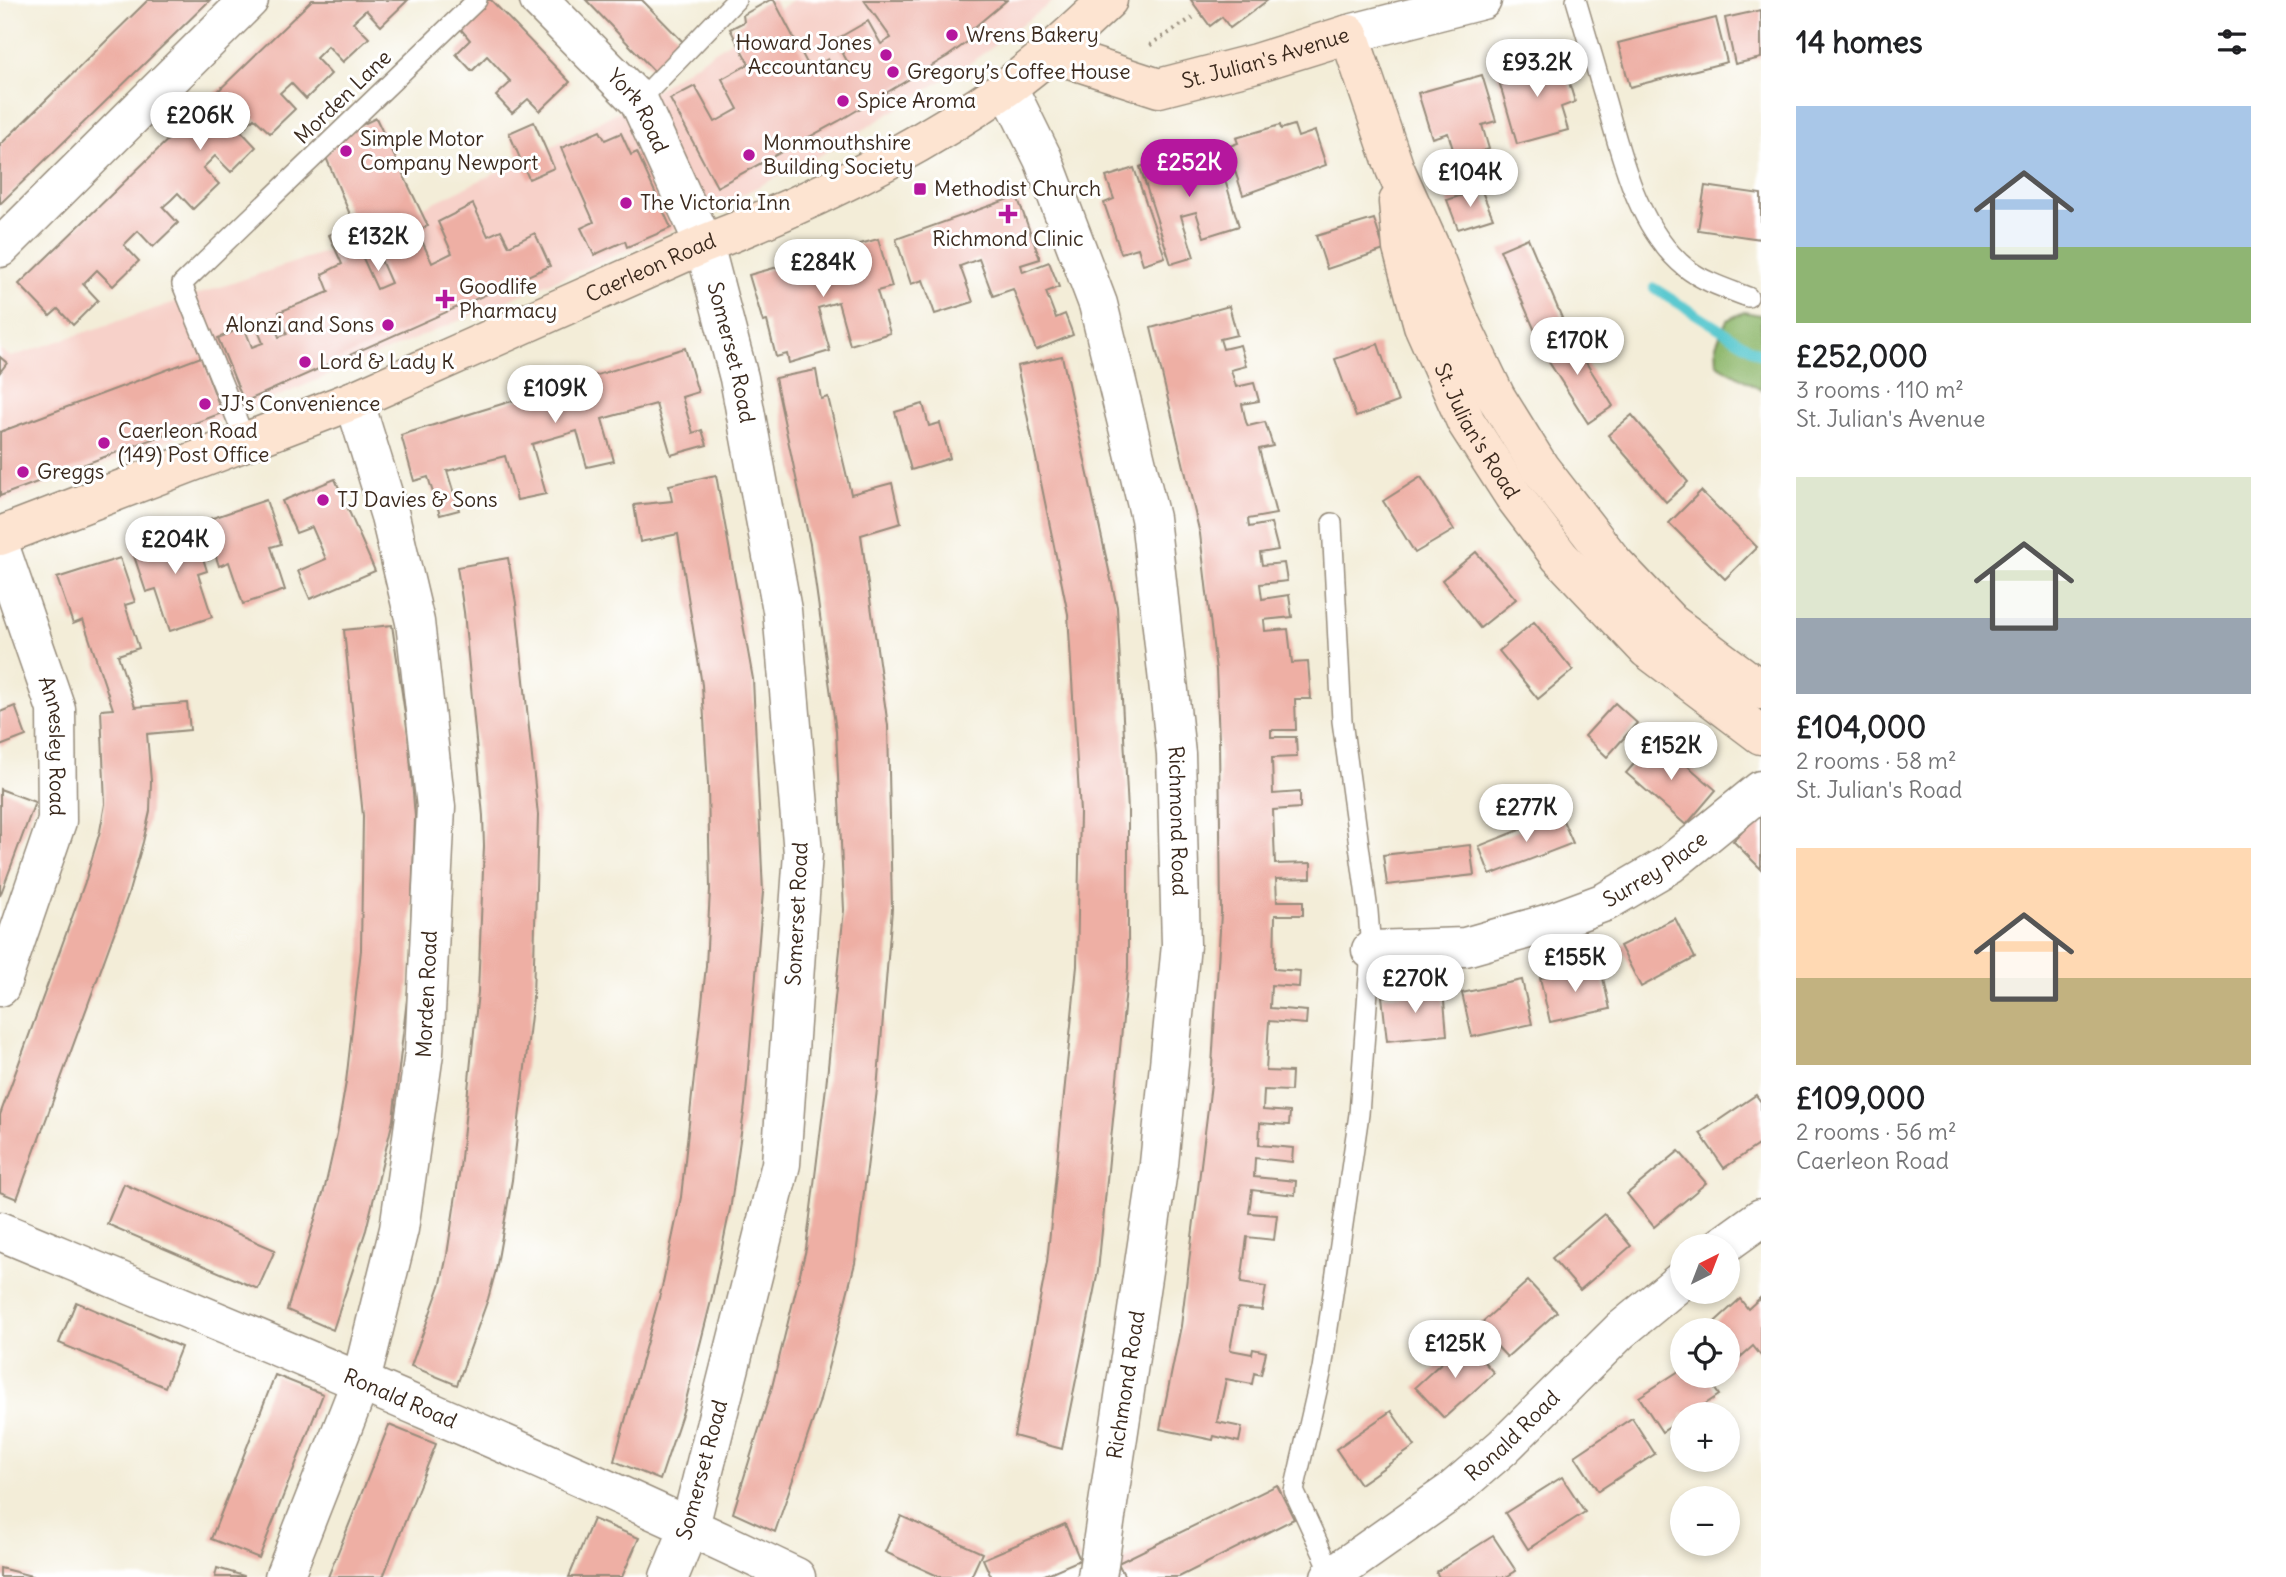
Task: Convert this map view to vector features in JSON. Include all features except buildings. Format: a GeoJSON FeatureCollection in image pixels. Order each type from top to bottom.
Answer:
{"type":"FeatureCollection","features":[{"type":"Feature","properties":{"kind":"street"},"geometry":{"type":"LineString","coordinates":[[0,248],[249,0]]}},
{"type":"Feature","properties":{"kind":"street","name":"York Road"},"geometry":{"type":"LineString","coordinates":[[539,0],[639,101],[704,244]]}},
{"type":"Feature","properties":{"kind":"street","name":"Caerleon Road"},"geometry":{"type":"LineString","coordinates":[[0,536],[354,400],[704,244],[746,228],[916,146],[1007,86],[1051,52],[1108,0]]}},
{"type":"Feature","properties":{"kind":"street","name":"St. Julian's Avenue"},"geometry":{"type":"LineString","coordinates":[[1051,52],[1159,88],[1256,63],[1349,34],[1482,0]]}},
{"type":"Feature","properties":{"kind":"street","name":"St. Julian's Road"},"geometry":{"type":"LineString","coordinates":[[1349,34],[1395,169],[1402,248],[1423,326],[1466,422],[1513,495],[1560,557],[1659,636],[1761,735]]}},
{"type":"Feature","properties":{"kind":"street","name":"Richmond Road"},"geometry":{"type":"LineString","coordinates":[[1007,86],[1043,159],[1098,304],[1150,518],[1176,754],[1181,945],[1159,1164],[1098,1574]]}},
{"type":"Feature","properties":{"kind":"street","name":"Somerset Road"},"geometry":{"type":"LineString","coordinates":[[669,1577],[690,1526],[781,1164],[803,853],[782,610],[739,378],[704,244]]}},
{"type":"Feature","properties":{"kind":"street","name":"Morden Road"},"geometry":{"type":"LineString","coordinates":[[284,1577],[361,1381],[399,1230],[424,1053],[436,807],[415,622],[390,516],[354,400]]}},
{"type":"Feature","properties":{"kind":"street","name":"Annesley Road"},"geometry":{"type":"LineString","coordinates":[[0,547],[56,709],[57,821],[0,987]]}},
{"type":"Feature","properties":{"kind":"street","name":"St. Julian's Road"},"geometry":{"type":"LineString","coordinates":[[1659,636],[1761,690]]}},
{"type":"Feature","properties":{"kind":"street","name":"Surrey Place"},"geometry":{"type":"LineString","coordinates":[[1371,950],[1465,947],[1546,924],[1605,902],[1670,864],[1761,790]]}},
{"type":"Feature","properties":{"kind":"street"},"geometry":{"type":"LineString","coordinates":[[1739,1234],[1761,1218]]}},
{"type":"Feature","properties":{"kind":"street","name":"Ronald Road"},"geometry":{"type":"LineString","coordinates":[[0,1231],[361,1381],[690,1526],[796,1577]]}},
{"type":"Feature","properties":{"kind":"street","name":"Ronald Road"},"geometry":{"type":"LineString","coordinates":[[1331,1576],[1452,1491],[1620,1331],[1670,1290]]}},
{"type":"Feature","properties":{"kind":"lane","name":"Morden Lane"},"geometry":{"type":"LineString","coordinates":[[246,442],[182,284],[477,0]]}},
{"type":"Feature","properties":{"kind":"lane"},"geometry":{"type":"LineString","coordinates":[[639,101],[736,0]]}},
{"type":"Feature","properties":{"kind":"lane"},"geometry":{"type":"LineString","coordinates":[[1576,0],[1623,161],[1640,204],[1660,240],[1686,268],[1714,284],[1748,297]]}},
{"type":"Feature","properties":{"kind":"lane"},"geometry":{"type":"LineString","coordinates":[[1331,1576],[1294,1491],[1322,1369],[1359,1114],[1371,950],[1342,721],[1332,523]]}},
{"type":"Feature","properties":{"kind":"shaded area"},"geometry":{"type":"Polygon","coordinates":[[[793,0],[1055,0],[973,61],[834,148],[663,235],[215,423],[0,502],[0,350],[11,357],[340,247],[556,144],[639,101],[793,0]]]}},
{"type":"Feature","properties":{"kind":"green space"},"geometry":{"type":"Polygon","coordinates":[[[1744,312],[1761,315],[1761,390],[1717,364],[1716,345],[1727,320],[1744,312]]]}},
{"type":"Feature","properties":{"kind":"waterway"},"geometry":{"type":"LineString","coordinates":[[1654,288],[1761,355]]}},
{"type":"Feature","properties":{"kind":"place","name":"Wrens Bakery"},"geometry":{"type":"Point","coordinates":[952,35]}},
{"type":"Feature","properties":{"kind":"place","name":"Howard Jones Accountancy"},"geometry":{"type":"Point","coordinates":[886,55]}},
{"type":"Feature","properties":{"kind":"place","name":"Gregory’s Coffee House"},"geometry":{"type":"Point","coordinates":[893,72]}},
{"type":"Feature","properties":{"kind":"place","name":"Spice Aroma"},"geometry":{"type":"Point","coordinates":[843,101]}},
{"type":"Feature","properties":{"kind":"place","name":"Simple Motor Company Newport"},"geometry":{"type":"Point","coordinates":[346,151]}},
{"type":"Feature","properties":{"kind":"place","name":"Monmouthshire Building Society"},"geometry":{"type":"Point","coordinates":[749,155]}},
{"type":"Feature","properties":{"kind":"place","name":"Methodist Church"},"geometry":{"type":"Point","coordinates":[920,189]}},
{"type":"Feature","properties":{"kind":"place","name":"The Victoria Inn"},"geometry":{"type":"Point","coordinates":[626,203]}},
{"type":"Feature","properties":{"kind":"place","name":"Richmond Clinic"},"geometry":{"type":"Point","coordinates":[1008,214]}},
{"type":"Feature","properties":{"kind":"place","name":"Goodlife Pharmacy"},"geometry":{"type":"Point","coordinates":[445,299]}},
{"type":"Feature","properties":{"kind":"place","name":"Alonzi and Sons"},"geometry":{"type":"Point","coordinates":[388,325]}},
{"type":"Feature","properties":{"kind":"place","name":"Lord & Lady K"},"geometry":{"type":"Point","coordinates":[305,362]}},
{"type":"Feature","properties":{"kind":"place","name":"JJ's Convenience"},"geometry":{"type":"Point","coordinates":[205,404]}},
{"type":"Feature","properties":{"kind":"place","name":"Caerleon Road (149) Post Office"},"geometry":{"type":"Point","coordinates":[104,443]}},
{"type":"Feature","properties":{"kind":"place","name":"Greggs"},"geometry":{"type":"Point","coordinates":[23,472]}},
{"type":"Feature","properties":{"kind":"place","name":"TJ Davies & Sons"},"geometry":{"type":"Point","coordinates":[323,500]}}]}
